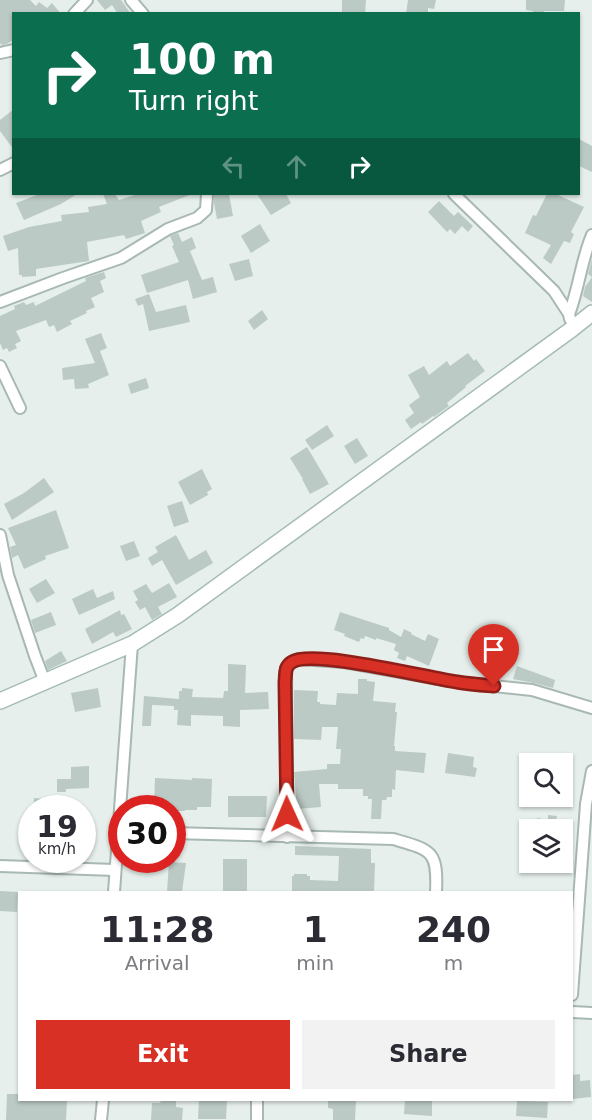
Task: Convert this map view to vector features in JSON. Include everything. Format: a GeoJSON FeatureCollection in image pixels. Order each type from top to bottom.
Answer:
{"type":"FeatureCollection","features":[{"type":"Feature","properties":{"kind":"street"},"geometry":{"type":"LineString","coordinates":[[76,12],[87,0]]}},
{"type":"Feature","properties":{"kind":"street"},"geometry":{"type":"LineString","coordinates":[[131,0],[141,12]]}},
{"type":"Feature","properties":{"kind":"street"},"geometry":{"type":"LineString","coordinates":[[0,302],[121,258],[168,230],[197,218],[206,210],[207,195]]}},
{"type":"Feature","properties":{"kind":"street"},"geometry":{"type":"LineString","coordinates":[[455,195],[554,291],[571,321]]}},
{"type":"Feature","properties":{"kind":"street"},"geometry":{"type":"LineString","coordinates":[[571,321],[592,235]]}},
{"type":"Feature","properties":{"kind":"street"},"geometry":{"type":"LineString","coordinates":[[0,701],[132,644],[178,615],[571,321],[592,313]]}},
{"type":"Feature","properties":{"kind":"street"},"geometry":{"type":"LineString","coordinates":[[0,366],[20,408]]}},
{"type":"Feature","properties":{"kind":"street"},"geometry":{"type":"LineString","coordinates":[[0,535],[8,575],[45,682]]}},
{"type":"Feature","properties":{"kind":"street"},"geometry":{"type":"LineString","coordinates":[[122,795],[132,644]]}},
{"type":"Feature","properties":{"kind":"street"},"geometry":{"type":"LineString","coordinates":[[287,837],[286,668],[290,663],[299,659],[344,662],[456,682],[532,690],[592,708]]}},
{"type":"Feature","properties":{"kind":"street"},"geometry":{"type":"LineString","coordinates":[[573,981],[586,804],[592,771]]}},
{"type":"Feature","properties":{"kind":"street"},"geometry":{"type":"LineString","coordinates":[[186,833],[393,839],[424,848],[432,856],[436,870],[436,891]]}},
{"type":"Feature","properties":{"kind":"street"},"geometry":{"type":"LineString","coordinates":[[0,866],[108,870]]}},
{"type":"Feature","properties":{"kind":"street"},"geometry":{"type":"LineString","coordinates":[[114,891],[115,873]]}},
{"type":"Feature","properties":{"kind":"street"},"geometry":{"type":"LineString","coordinates":[[573,1012],[592,1013]]}},
{"type":"Feature","properties":{"kind":"street"},"geometry":{"type":"LineString","coordinates":[[101,1120],[103,1101]]}},
{"type":"Feature","properties":{"kind":"street"},"geometry":{"type":"LineString","coordinates":[[257,1101],[257,1120]]}},
{"type":"Feature","properties":{"kind":"building"},"geometry":{"type":"Polygon","coordinates":[[[0,0],[30,0],[36,6],[39,2],[47,8],[52,3],[59,12],[12,12],[12,40],[7,44],[0,43],[0,0]]]}},
{"type":"Feature","properties":{"kind":"building"},"geometry":{"type":"Polygon","coordinates":[[[97,0],[121,0],[130,12],[117,12],[112,5],[105,10],[97,0]]]}},
{"type":"Feature","properties":{"kind":"building"},"geometry":{"type":"Polygon","coordinates":[[[342,0],[366,0],[365,12],[342,12],[342,0]]]}},
{"type":"Feature","properties":{"kind":"building"},"geometry":{"type":"Polygon","coordinates":[[[408,0],[436,0],[434,9],[428,8],[428,12],[406,12],[408,0]]]}},
{"type":"Feature","properties":{"kind":"building"},"geometry":{"type":"Polygon","coordinates":[[[526,0],[565,0],[564,11],[533,12],[526,10],[526,0]]]}},
{"type":"Feature","properties":{"kind":"building"},"geometry":{"type":"Polygon","coordinates":[[[12,111],[12,147],[0,131],[0,120],[12,111]]]}},
{"type":"Feature","properties":{"kind":"building"},"geometry":{"type":"Polygon","coordinates":[[[580,140],[592,146],[592,172],[580,166],[580,140]]]}},
{"type":"Feature","properties":{"kind":"building"},"geometry":{"type":"Polygon","coordinates":[[[37,195],[75,195],[24,220],[16,203],[37,195]]]}},
{"type":"Feature","properties":{"kind":"building"},"geometry":{"type":"Polygon","coordinates":[[[103,195],[116,195],[119,200],[135,195],[189,195],[159,207],[161,212],[141,221],[145,233],[126,239],[124,235],[87,242],[89,261],[36,269],[36,276],[22,277],[19,275],[18,248],[8,251],[3,236],[29,227],[62,221],[61,215],[89,212],[88,207],[107,204],[103,195]]]}},
{"type":"Feature","properties":{"kind":"building"},"geometry":{"type":"Polygon","coordinates":[[[214,195],[229,195],[233,216],[217,219],[214,195]]]}},
{"type":"Feature","properties":{"kind":"building"},"geometry":{"type":"Polygon","coordinates":[[[258,195],[287,195],[291,203],[271,215],[258,195]]]}},
{"type":"Feature","properties":{"kind":"building"},"geometry":{"type":"Polygon","coordinates":[[[546,195],[558,195],[584,207],[571,232],[574,234],[570,243],[564,241],[551,264],[543,258],[551,245],[525,233],[533,215],[536,216],[546,195]]]}},
{"type":"Feature","properties":{"kind":"building"},"geometry":{"type":"Polygon","coordinates":[[[439,201],[454,216],[458,212],[473,226],[468,232],[462,226],[455,234],[450,229],[447,232],[428,212],[439,201]]]}},
{"type":"Feature","properties":{"kind":"building"},"geometry":{"type":"Polygon","coordinates":[[[260,224],[270,241],[251,253],[241,236],[260,224]]]}},
{"type":"Feature","properties":{"kind":"building"},"geometry":{"type":"Polygon","coordinates":[[[178,233],[182,242],[192,237],[196,248],[190,251],[202,280],[213,277],[217,292],[193,299],[188,280],[147,293],[141,275],[179,262],[170,236],[178,233]]]}},
{"type":"Feature","properties":{"kind":"building"},"geometry":{"type":"Polygon","coordinates":[[[249,259],[253,276],[235,281],[229,264],[249,259]]]}},
{"type":"Feature","properties":{"kind":"building"},"geometry":{"type":"Polygon","coordinates":[[[592,259],[592,277],[588,274],[592,259]]]}},
{"type":"Feature","properties":{"kind":"building"},"geometry":{"type":"Polygon","coordinates":[[[104,272],[106,278],[100,281],[104,292],[91,298],[95,307],[70,321],[72,324],[57,332],[54,325],[49,327],[46,320],[16,331],[21,341],[15,344],[17,348],[9,352],[7,348],[3,350],[0,343],[0,316],[24,302],[26,305],[34,302],[35,306],[86,281],[85,278],[104,272]]]}},
{"type":"Feature","properties":{"kind":"building"},"geometry":{"type":"Polygon","coordinates":[[[592,277],[592,302],[583,296],[585,287],[592,277]]]}},
{"type":"Feature","properties":{"kind":"building"},"geometry":{"type":"Polygon","coordinates":[[[149,294],[156,312],[186,305],[190,322],[149,331],[143,304],[138,306],[135,299],[149,294]]]}},
{"type":"Feature","properties":{"kind":"building"},"geometry":{"type":"Polygon","coordinates":[[[262,310],[268,319],[254,330],[248,321],[262,310]]]}},
{"type":"Feature","properties":{"kind":"building"},"geometry":{"type":"Polygon","coordinates":[[[101,333],[107,348],[100,351],[109,375],[88,384],[89,388],[75,389],[74,379],[63,380],[62,368],[95,363],[85,339],[101,333]]]}},
{"type":"Feature","properties":{"kind":"building"},"geometry":{"type":"Polygon","coordinates":[[[468,353],[485,371],[447,403],[449,406],[411,429],[405,420],[414,413],[409,405],[420,397],[408,375],[424,366],[429,375],[447,361],[450,366],[468,353]]]}},
{"type":"Feature","properties":{"kind":"building"},"geometry":{"type":"Polygon","coordinates":[[[146,378],[149,388],[131,394],[128,384],[146,378]]]}},
{"type":"Feature","properties":{"kind":"building"},"geometry":{"type":"Polygon","coordinates":[[[327,425],[334,436],[312,450],[305,440],[327,425]]]}},
{"type":"Feature","properties":{"kind":"building"},"geometry":{"type":"Polygon","coordinates":[[[357,438],[368,456],[355,464],[344,446],[357,438]]]}},
{"type":"Feature","properties":{"kind":"building"},"geometry":{"type":"Polygon","coordinates":[[[307,447],[329,484],[310,494],[290,458],[307,447]]]}},
{"type":"Feature","properties":{"kind":"building"},"geometry":{"type":"Polygon","coordinates":[[[202,469],[212,489],[207,492],[208,495],[190,505],[178,482],[202,469]]]}},
{"type":"Feature","properties":{"kind":"building"},"geometry":{"type":"Polygon","coordinates":[[[44,478],[54,492],[12,520],[4,504],[44,478]]]}},
{"type":"Feature","properties":{"kind":"building"},"geometry":{"type":"Polygon","coordinates":[[[182,501],[189,522],[174,527],[167,506],[182,501]]]}},
{"type":"Feature","properties":{"kind":"building"},"geometry":{"type":"Polygon","coordinates":[[[56,510],[69,548],[45,556],[46,559],[24,569],[18,555],[12,558],[10,547],[16,545],[8,528],[56,510]]]}},
{"type":"Feature","properties":{"kind":"building"},"geometry":{"type":"Polygon","coordinates":[[[176,535],[189,560],[206,550],[213,563],[176,585],[162,560],[152,566],[148,558],[158,552],[155,547],[176,535]]]}},
{"type":"Feature","properties":{"kind":"building"},"geometry":{"type":"Polygon","coordinates":[[[134,541],[140,556],[126,561],[120,546],[134,541]]]}},
{"type":"Feature","properties":{"kind":"building"},"geometry":{"type":"Polygon","coordinates":[[[46,579],[55,593],[37,603],[29,589],[46,579]]]}},
{"type":"Feature","properties":{"kind":"building"},"geometry":{"type":"Polygon","coordinates":[[[169,583],[177,597],[158,607],[162,614],[152,620],[145,607],[140,610],[135,602],[138,600],[133,591],[146,584],[152,593],[169,583]]]}},
{"type":"Feature","properties":{"kind":"building"},"geometry":{"type":"Polygon","coordinates":[[[93,589],[97,598],[113,591],[115,599],[79,615],[72,599],[93,589]]]}},
{"type":"Feature","properties":{"kind":"building"},"geometry":{"type":"Polygon","coordinates":[[[120,610],[121,615],[124,614],[132,629],[116,637],[113,632],[92,644],[85,629],[120,610]]]}},
{"type":"Feature","properties":{"kind":"building"},"geometry":{"type":"Polygon","coordinates":[[[51,612],[56,625],[35,633],[31,620],[51,612]]]}},
{"type":"Feature","properties":{"kind":"building"},"geometry":{"type":"Polygon","coordinates":[[[340,612],[389,628],[401,637],[404,629],[425,641],[428,634],[439,639],[429,666],[407,656],[405,661],[397,658],[399,653],[394,650],[396,644],[365,636],[359,642],[334,630],[340,612]]]}},
{"type":"Feature","properties":{"kind":"building"},"geometry":{"type":"Polygon","coordinates":[[[61,651],[67,661],[48,670],[45,661],[61,651]]]}},
{"type":"Feature","properties":{"kind":"building"},"geometry":{"type":"Polygon","coordinates":[[[228,664],[246,665],[245,693],[268,692],[269,709],[240,710],[240,727],[223,726],[223,716],[191,715],[191,726],[177,725],[178,710],[174,710],[174,706],[152,705],[151,726],[142,726],[144,696],[179,699],[179,691],[182,691],[182,688],[193,689],[192,697],[223,698],[224,691],[228,691],[228,664]]]}},
{"type":"Feature","properties":{"kind":"building"},"geometry":{"type":"Polygon","coordinates":[[[517,666],[555,680],[553,688],[513,679],[517,666]]]}},
{"type":"Feature","properties":{"kind":"building"},"geometry":{"type":"Polygon","coordinates":[[[358,679],[375,682],[373,701],[396,703],[395,751],[426,753],[424,773],[396,770],[395,790],[392,789],[392,797],[382,800],[381,819],[371,819],[372,799],[363,796],[363,789],[338,789],[338,784],[319,784],[321,807],[297,809],[294,772],[327,769],[327,764],[340,764],[341,749],[336,749],[338,727],[322,727],[321,740],[294,739],[294,690],[318,691],[317,702],[336,705],[337,693],[358,694],[358,679]]]}},
{"type":"Feature","properties":{"kind":"building"},"geometry":{"type":"Polygon","coordinates":[[[98,688],[101,707],[75,712],[71,693],[98,688]]]}},
{"type":"Feature","properties":{"kind":"building"},"geometry":{"type":"Polygon","coordinates":[[[448,753],[474,757],[473,767],[477,768],[475,777],[445,773],[448,753]]]}},
{"type":"Feature","properties":{"kind":"building"},"geometry":{"type":"Polygon","coordinates":[[[89,766],[89,788],[66,789],[66,792],[57,792],[57,779],[71,779],[71,767],[89,766]]]}},
{"type":"Feature","properties":{"kind":"building"},"geometry":{"type":"Polygon","coordinates":[[[155,778],[212,779],[211,807],[186,810],[186,795],[154,795],[155,778]]]}},
{"type":"Feature","properties":{"kind":"building"},"geometry":{"type":"Polygon","coordinates":[[[228,796],[267,796],[266,817],[228,817],[228,796]]]}},
{"type":"Feature","properties":{"kind":"building"},"geometry":{"type":"Polygon","coordinates":[[[548,815],[557,816],[556,819],[548,819],[548,815]]]}},
{"type":"Feature","properties":{"kind":"building"},"geometry":{"type":"Polygon","coordinates":[[[295,846],[371,849],[371,863],[375,863],[374,891],[292,891],[294,874],[307,874],[310,880],[338,881],[339,856],[295,855],[295,846]]]}},
{"type":"Feature","properties":{"kind":"building"},"geometry":{"type":"Polygon","coordinates":[[[223,859],[247,859],[247,891],[223,891],[223,859]]]}},
{"type":"Feature","properties":{"kind":"building"},"geometry":{"type":"Polygon","coordinates":[[[168,873],[185,873],[182,891],[167,891],[168,873]]]}},
{"type":"Feature","properties":{"kind":"building"},"geometry":{"type":"Polygon","coordinates":[[[0,891],[18,892],[17,912],[0,911],[0,891]]]}},
{"type":"Feature","properties":{"kind":"building"},"geometry":{"type":"Polygon","coordinates":[[[580,1074],[580,1081],[590,1080],[591,1097],[573,1099],[573,1075],[580,1074]]]}},
{"type":"Feature","properties":{"kind":"building"},"geometry":{"type":"Polygon","coordinates":[[[7,1094],[18,1094],[18,1101],[67,1101],[66,1120],[6,1120],[7,1094]]]}},
{"type":"Feature","properties":{"kind":"building"},"geometry":{"type":"Polygon","coordinates":[[[161,1101],[176,1101],[176,1107],[183,1108],[182,1120],[151,1120],[152,1103],[161,1101]]]}},
{"type":"Feature","properties":{"kind":"building"},"geometry":{"type":"Polygon","coordinates":[[[199,1101],[227,1101],[226,1119],[198,1119],[199,1101]]]}},
{"type":"Feature","properties":{"kind":"building"},"geometry":{"type":"Polygon","coordinates":[[[328,1101],[356,1101],[355,1120],[333,1120],[333,1109],[328,1108],[328,1101]]]}},
{"type":"Feature","properties":{"kind":"building"},"geometry":{"type":"Polygon","coordinates":[[[405,1101],[432,1101],[432,1116],[404,1114],[405,1101]]]}},
{"type":"Feature","properties":{"kind":"building"},"geometry":{"type":"Polygon","coordinates":[[[517,1101],[548,1102],[547,1118],[516,1116],[517,1101]]]}},
{"type":"Feature","properties":{"kind":"route"},"geometry":{"type":"LineString","coordinates":[[287,814],[285,682],[286,668],[290,663],[299,659],[344,662],[456,682],[494,686]]}}]}
